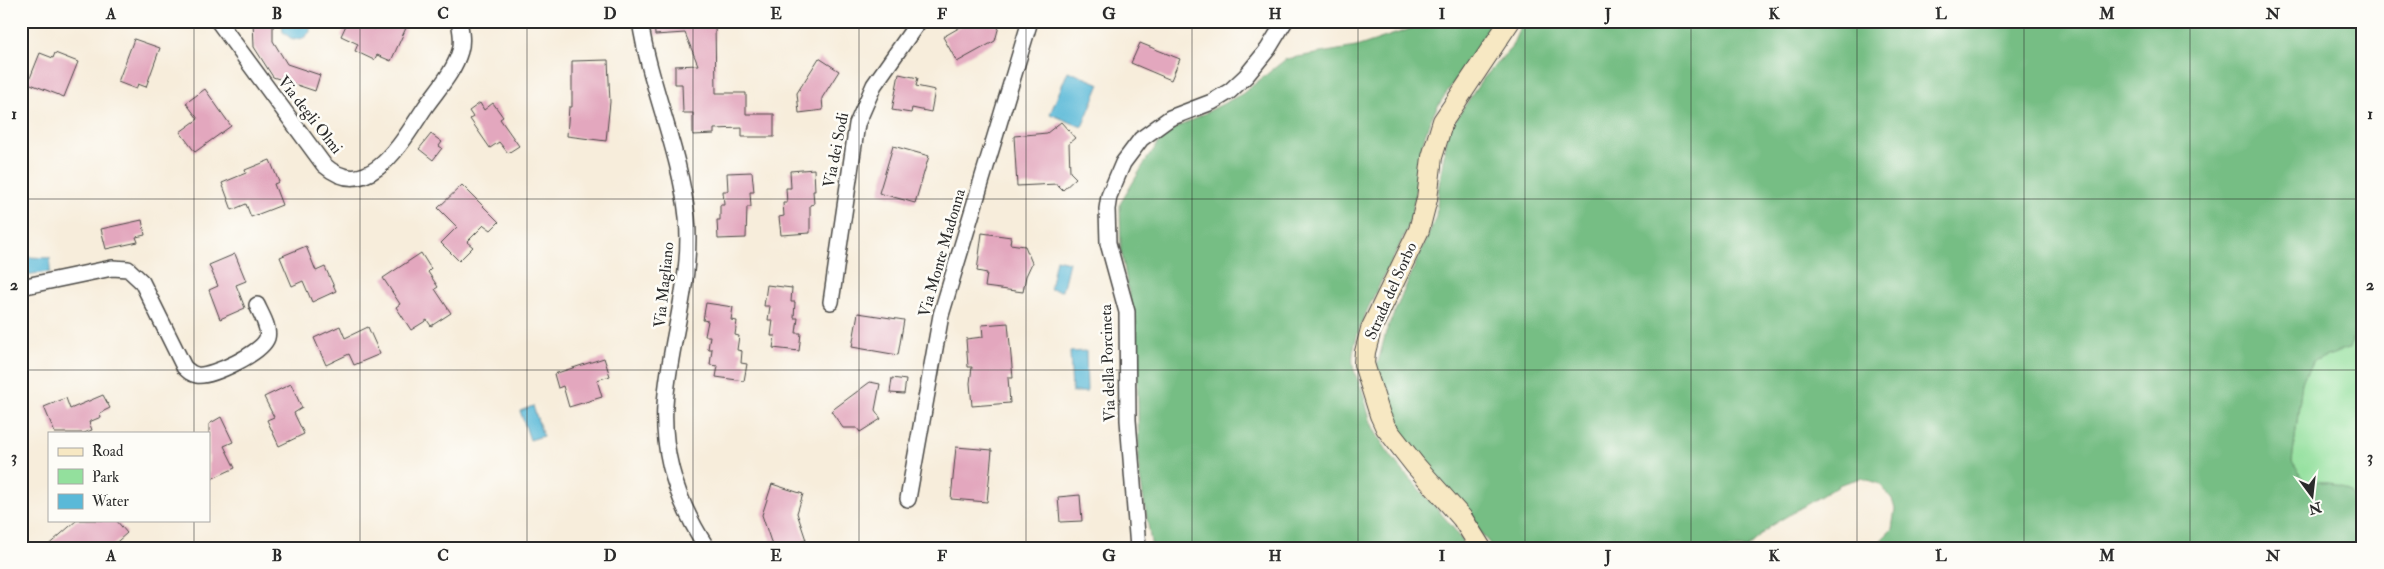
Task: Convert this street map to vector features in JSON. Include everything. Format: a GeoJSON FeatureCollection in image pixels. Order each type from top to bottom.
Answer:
{"type":"FeatureCollection","features":[{"type":"Feature","properties":{"kind":"street","name":"Via degli Olmi"},"geometry":{"type":"LineString","coordinates":[[218,21],[324,165],[334,172],[352,176],[374,171],[389,159],[444,81],[461,50],[459,21]]}},
{"type":"Feature","properties":{"kind":"street","name":"Via Magliano"},"geometry":{"type":"LineString","coordinates":[[640,21],[653,85],[682,187],[687,218],[684,283],[665,403],[667,450],[679,494],[690,520],[707,548]]}},
{"type":"Feature","properties":{"kind":"street","name":"Via dei Sodi"},"geometry":{"type":"LineString","coordinates":[[831,302],[857,124],[874,85],[919,21]]}},
{"type":"Feature","properties":{"kind":"street","name":"Via Monte Madonna"},"geometry":{"type":"LineString","coordinates":[[908,499],[940,315],[1030,21]]}},
{"type":"Feature","properties":{"kind":"street","name":"Via della Porcineta"},"geometry":{"type":"LineString","coordinates":[[1138,548],[1128,420],[1127,312],[1108,243],[1107,209],[1109,196],[1126,159],[1141,139],[1170,118],[1212,102],[1230,91],[1258,62],[1285,21]]}},
{"type":"Feature","properties":{"kind":"street","name":"Strada del Sorbo"},"geometry":{"type":"LineString","coordinates":[[1481,548],[1462,518],[1415,466],[1386,428],[1380,415],[1364,364],[1364,358],[1372,329],[1419,230],[1426,199],[1432,156],[1443,121],[1510,21]]}},
{"type":"Feature","properties":{"kind":"street"},"geometry":{"type":"LineString","coordinates":[[21,287],[112,268],[120,267],[128,270],[142,282],[184,367],[191,373],[198,375],[209,374],[230,365],[263,344],[266,339],[266,328],[257,305]]}},
{"type":"Feature","properties":{"kind":"green space"},"geometry":{"type":"Polygon","coordinates":[[[1422,21],[1496,21],[1480,47],[1443,98],[1427,128],[1423,142],[1415,198],[1408,226],[1365,315],[1353,351],[1353,365],[1371,422],[1386,449],[1446,519],[1468,548],[1152,548],[1139,472],[1137,341],[1121,249],[1120,204],[1147,159],[1165,134],[1242,94],[1286,59],[1356,47],[1413,28],[1422,21]]]}},
{"type":"Feature","properties":{"kind":"green space"},"geometry":{"type":"Polygon","coordinates":[[[1523,21],[2363,21],[2363,292],[2350,348],[2313,361],[2302,382],[2292,462],[2305,482],[2329,482],[2351,492],[2363,520],[2363,548],[1873,548],[1892,529],[1895,509],[1892,499],[1880,484],[1861,478],[1841,484],[1772,525],[1746,548],[1493,548],[1399,431],[1383,400],[1377,366],[1386,332],[1436,217],[1448,131],[1482,80],[1511,48],[1523,21]]]}},
{"type":"Feature","properties":{"kind":"green space"},"geometry":{"type":"Polygon","coordinates":[[[2363,292],[2363,520],[2351,492],[2329,482],[2305,482],[2292,462],[2302,382],[2313,361],[2350,348],[2363,292]]]}},
{"type":"Feature","properties":{"kind":"water"},"geometry":{"type":"Polygon","coordinates":[[[282,21],[310,21],[310,32],[304,38],[293,40],[283,32],[282,21]]]}},
{"type":"Feature","properties":{"kind":"water"},"geometry":{"type":"Polygon","coordinates":[[[1068,71],[1100,84],[1082,127],[1050,114],[1068,71]]]}},
{"type":"Feature","properties":{"kind":"water"},"geometry":{"type":"Polygon","coordinates":[[[28,257],[50,258],[50,272],[24,275],[28,257]]]}},
{"type":"Feature","properties":{"kind":"water"},"geometry":{"type":"Polygon","coordinates":[[[1056,259],[1069,262],[1062,291],[1050,289],[1056,259]]]}},
{"type":"Feature","properties":{"kind":"water"},"geometry":{"type":"Polygon","coordinates":[[[1086,351],[1087,392],[1072,392],[1070,352],[1086,351]]]}},
{"type":"Feature","properties":{"kind":"water"},"geometry":{"type":"Polygon","coordinates":[[[533,406],[543,436],[530,440],[520,411],[533,406]]]}},
{"type":"Feature","properties":{"kind":"building"},"geometry":{"type":"Polygon","coordinates":[[[253,21],[273,21],[273,41],[287,64],[320,75],[315,91],[273,77],[254,47],[253,21]]]}},
{"type":"Feature","properties":{"kind":"building"},"geometry":{"type":"Polygon","coordinates":[[[348,21],[358,21],[375,29],[379,21],[392,21],[406,28],[391,61],[377,55],[374,60],[355,51],[358,44],[341,36],[348,21]]]}},
{"type":"Feature","properties":{"kind":"building"},"geometry":{"type":"Polygon","coordinates":[[[654,21],[715,21],[716,93],[746,93],[746,114],[774,114],[774,137],[742,137],[742,128],[714,129],[714,134],[693,135],[693,113],[683,113],[682,84],[675,84],[675,66],[698,65],[685,33],[655,35],[654,21]]]}},
{"type":"Feature","properties":{"kind":"building"},"geometry":{"type":"Polygon","coordinates":[[[971,21],[999,26],[995,41],[957,62],[943,37],[971,21]]]}},
{"type":"Feature","properties":{"kind":"building"},"geometry":{"type":"Polygon","coordinates":[[[134,39],[160,48],[146,87],[138,84],[136,89],[118,82],[134,39]]]}},
{"type":"Feature","properties":{"kind":"building"},"geometry":{"type":"Polygon","coordinates":[[[1140,43],[1180,59],[1171,80],[1131,63],[1140,43]]]}},
{"type":"Feature","properties":{"kind":"building"},"geometry":{"type":"Polygon","coordinates":[[[40,53],[53,58],[55,53],[78,62],[64,97],[28,83],[40,53]]]}},
{"type":"Feature","properties":{"kind":"building"},"geometry":{"type":"Polygon","coordinates":[[[819,58],[839,71],[822,98],[823,110],[799,113],[797,93],[819,58]]]}},
{"type":"Feature","properties":{"kind":"building"},"geometry":{"type":"Polygon","coordinates":[[[608,60],[610,102],[606,141],[567,136],[569,107],[572,107],[572,61],[608,60]]]}},
{"type":"Feature","properties":{"kind":"building"},"geometry":{"type":"Polygon","coordinates":[[[899,74],[918,78],[916,86],[935,90],[931,112],[912,108],[911,113],[892,110],[899,74]]]}},
{"type":"Feature","properties":{"kind":"building"},"geometry":{"type":"Polygon","coordinates":[[[205,89],[231,126],[195,152],[180,132],[198,119],[186,103],[205,89]]]}},
{"type":"Feature","properties":{"kind":"building"},"geometry":{"type":"Polygon","coordinates":[[[480,103],[484,110],[493,103],[503,117],[500,119],[519,146],[508,153],[499,142],[490,148],[470,119],[473,117],[469,111],[480,103]]]}},
{"type":"Feature","properties":{"kind":"building"},"geometry":{"type":"Polygon","coordinates":[[[1061,122],[1075,138],[1069,143],[1070,172],[1076,178],[1063,190],[1057,184],[1017,186],[1014,136],[1047,133],[1061,122]]]}},
{"type":"Feature","properties":{"kind":"building"},"geometry":{"type":"Polygon","coordinates":[[[431,134],[442,142],[439,146],[442,148],[433,160],[419,149],[431,134]]]}},
{"type":"Feature","properties":{"kind":"building"},"geometry":{"type":"Polygon","coordinates":[[[893,146],[929,156],[915,203],[879,193],[893,146]]]}},
{"type":"Feature","properties":{"kind":"building"},"geometry":{"type":"Polygon","coordinates":[[[270,160],[279,182],[274,184],[282,205],[251,217],[246,204],[232,210],[222,183],[246,173],[245,170],[270,160]]]}},
{"type":"Feature","properties":{"kind":"building"},"geometry":{"type":"Polygon","coordinates":[[[814,169],[815,191],[813,191],[814,204],[810,205],[810,233],[781,235],[779,217],[784,216],[783,203],[787,203],[786,188],[791,188],[790,171],[814,169]]]}},
{"type":"Feature","properties":{"kind":"building"},"geometry":{"type":"Polygon","coordinates":[[[752,172],[754,192],[750,192],[751,207],[747,207],[746,238],[718,239],[717,220],[720,220],[720,205],[724,205],[723,191],[728,191],[727,173],[752,172]]]}},
{"type":"Feature","properties":{"kind":"building"},"geometry":{"type":"Polygon","coordinates":[[[462,185],[499,222],[491,230],[484,225],[467,242],[473,247],[459,261],[441,243],[457,227],[438,208],[462,185]]]}},
{"type":"Feature","properties":{"kind":"building"},"geometry":{"type":"Polygon","coordinates":[[[142,220],[145,235],[136,237],[138,242],[106,249],[101,229],[142,220]]]}},
{"type":"Feature","properties":{"kind":"building"},"geometry":{"type":"Polygon","coordinates":[[[982,233],[1011,237],[1010,244],[1025,246],[1032,263],[1026,276],[1023,292],[985,287],[987,273],[977,271],[982,233]]]}},
{"type":"Feature","properties":{"kind":"building"},"geometry":{"type":"Polygon","coordinates":[[[306,246],[316,271],[325,267],[336,291],[312,302],[303,281],[292,286],[280,257],[306,246]]]}},
{"type":"Feature","properties":{"kind":"building"},"geometry":{"type":"Polygon","coordinates":[[[421,253],[431,269],[428,272],[438,287],[435,289],[451,313],[431,326],[427,320],[411,330],[396,307],[400,304],[383,278],[421,253]]]}},
{"type":"Feature","properties":{"kind":"building"},"geometry":{"type":"Polygon","coordinates":[[[235,254],[246,281],[236,285],[245,308],[220,319],[209,290],[218,286],[209,265],[235,254]]]}},
{"type":"Feature","properties":{"kind":"building"},"geometry":{"type":"Polygon","coordinates":[[[767,285],[792,288],[791,302],[795,302],[794,318],[798,318],[796,333],[801,333],[799,351],[773,348],[775,336],[771,336],[773,320],[768,320],[770,306],[764,306],[767,285]]]}},
{"type":"Feature","properties":{"kind":"building"},"geometry":{"type":"Polygon","coordinates":[[[706,303],[733,307],[731,320],[737,321],[735,335],[739,336],[737,350],[742,351],[741,363],[747,364],[744,381],[716,377],[718,366],[710,365],[712,349],[708,349],[710,336],[705,336],[708,321],[703,320],[706,303]]]}},
{"type":"Feature","properties":{"kind":"building"},"geometry":{"type":"Polygon","coordinates":[[[858,313],[904,320],[898,355],[852,347],[858,313]]]}},
{"type":"Feature","properties":{"kind":"building"},"geometry":{"type":"Polygon","coordinates":[[[1008,323],[1013,378],[1008,378],[1010,403],[972,406],[970,383],[972,367],[968,367],[966,339],[983,337],[982,325],[1008,323]]]}},
{"type":"Feature","properties":{"kind":"building"},"geometry":{"type":"Polygon","coordinates":[[[340,326],[345,338],[368,327],[380,354],[354,365],[349,354],[326,365],[314,338],[340,326]]]}},
{"type":"Feature","properties":{"kind":"building"},"geometry":{"type":"Polygon","coordinates":[[[604,358],[610,376],[597,380],[602,397],[569,407],[563,386],[558,388],[554,374],[604,358]]]}},
{"type":"Feature","properties":{"kind":"building"},"geometry":{"type":"Polygon","coordinates":[[[892,378],[906,380],[904,394],[890,393],[892,378]]]}},
{"type":"Feature","properties":{"kind":"building"},"geometry":{"type":"Polygon","coordinates":[[[870,382],[880,384],[875,410],[881,419],[860,432],[857,428],[843,428],[831,411],[870,382]]]}},
{"type":"Feature","properties":{"kind":"building"},"geometry":{"type":"Polygon","coordinates":[[[291,384],[302,408],[294,413],[304,434],[279,446],[267,420],[274,417],[264,397],[291,384]]]}},
{"type":"Feature","properties":{"kind":"building"},"geometry":{"type":"Polygon","coordinates":[[[103,395],[110,408],[100,413],[101,417],[89,422],[92,430],[87,432],[55,432],[44,407],[66,398],[70,409],[103,395]]]}},
{"type":"Feature","properties":{"kind":"building"},"geometry":{"type":"Polygon","coordinates":[[[221,417],[233,442],[224,446],[235,468],[210,480],[210,432],[209,424],[221,417]]]}},
{"type":"Feature","properties":{"kind":"building"},"geometry":{"type":"Polygon","coordinates":[[[956,447],[992,450],[987,502],[951,499],[956,447]]]}},
{"type":"Feature","properties":{"kind":"building"},"geometry":{"type":"Polygon","coordinates":[[[772,484],[803,494],[797,513],[806,540],[783,548],[773,548],[762,515],[772,484]]]}},
{"type":"Feature","properties":{"kind":"building"},"geometry":{"type":"Polygon","coordinates":[[[1080,495],[1082,521],[1060,522],[1058,497],[1080,495]]]}},
{"type":"Feature","properties":{"kind":"building"},"geometry":{"type":"Polygon","coordinates":[[[75,522],[118,522],[127,533],[110,548],[45,548],[75,522]]]}}]}
